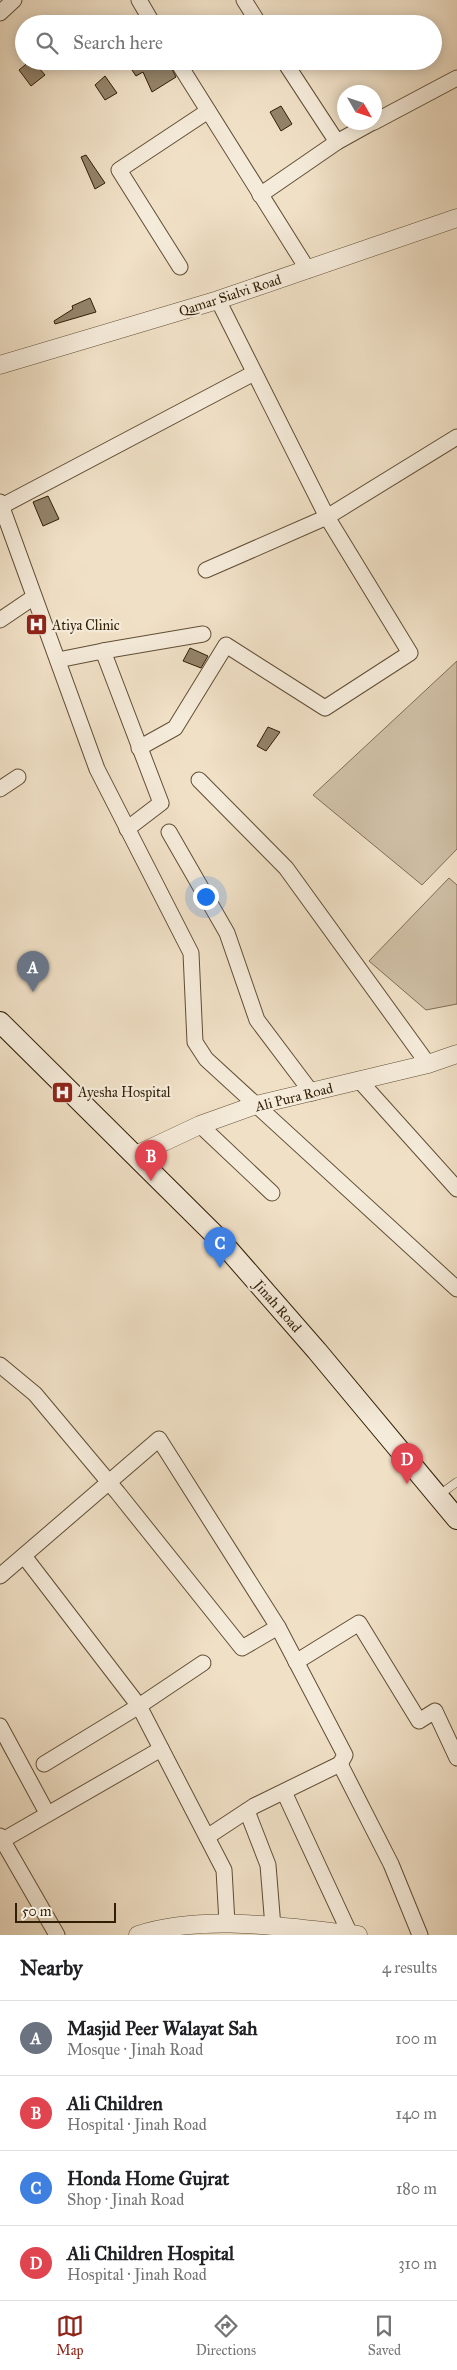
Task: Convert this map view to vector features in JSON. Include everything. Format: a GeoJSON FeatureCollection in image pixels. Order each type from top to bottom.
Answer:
{"type":"FeatureCollection","features":[{"type":"Feature","properties":{"kind":"main road","name":"Jinah Road"},"geometry":{"type":"LineString","coordinates":[[0,1022],[221,1241],[439,1495],[457,1519]]}},
{"type":"Feature","properties":{"kind":"street"},"geometry":{"type":"LineString","coordinates":[[0,14],[14,0]]}},
{"type":"Feature","properties":{"kind":"street"},"geometry":{"type":"LineString","coordinates":[[139,0],[148,15]]}},
{"type":"Feature","properties":{"kind":"street"},"geometry":{"type":"LineString","coordinates":[[244,0],[253,15]]}},
{"type":"Feature","properties":{"kind":"street"},"geometry":{"type":"LineString","coordinates":[[183,70],[308,270]]}},
{"type":"Feature","properties":{"kind":"street"},"geometry":{"type":"LineString","coordinates":[[290,70],[337,142]]}},
{"type":"Feature","properties":{"kind":"street"},"geometry":{"type":"LineString","coordinates":[[382,118],[457,78]]}},
{"type":"Feature","properties":{"kind":"street"},"geometry":{"type":"LineString","coordinates":[[180,267],[119,170],[208,111]]}},
{"type":"Feature","properties":{"kind":"street"},"geometry":{"type":"LineString","coordinates":[[260,195],[337,142],[359,130]]}},
{"type":"Feature","properties":{"kind":"street","name":"Qamar Sialvi Road"},"geometry":{"type":"LineString","coordinates":[[0,365],[218,300],[457,218]]}},
{"type":"Feature","properties":{"kind":"street"},"geometry":{"type":"LineString","coordinates":[[139,748],[175,728],[226,645],[325,708],[410,654],[327,517],[218,300]]}},
{"type":"Feature","properties":{"kind":"street"},"geometry":{"type":"LineString","coordinates":[[254,373],[1,504],[97,769],[191,954],[195,1042],[206,1059],[457,1289]]}},
{"type":"Feature","properties":{"kind":"street"},"geometry":{"type":"LineString","coordinates":[[206,570],[327,517],[457,437]]}},
{"type":"Feature","properties":{"kind":"street"},"geometry":{"type":"LineString","coordinates":[[0,620],[34,597]]}},
{"type":"Feature","properties":{"kind":"street"},"geometry":{"type":"LineString","coordinates":[[58,660],[203,634]]}},
{"type":"Feature","properties":{"kind":"street"},"geometry":{"type":"LineString","coordinates":[[103,651],[160,803],[127,829]]}},
{"type":"Feature","properties":{"kind":"street"},"geometry":{"type":"LineString","coordinates":[[0,789],[18,777]]}},
{"type":"Feature","properties":{"kind":"street"},"geometry":{"type":"LineString","coordinates":[[199,780],[286,868],[428,1064]]}},
{"type":"Feature","properties":{"kind":"street"},"geometry":{"type":"LineString","coordinates":[[169,832],[227,933],[257,1020],[312,1093]]}},
{"type":"Feature","properties":{"kind":"street","name":"Ali Pura Road"},"geometry":{"type":"LineString","coordinates":[[136,1155],[200,1125],[256,1105],[428,1064],[457,1054]]}},
{"type":"Feature","properties":{"kind":"street"},"geometry":{"type":"LineString","coordinates":[[359,1080],[457,1189]]}},
{"type":"Feature","properties":{"kind":"street"},"geometry":{"type":"LineString","coordinates":[[200,1125],[272,1193]]}},
{"type":"Feature","properties":{"kind":"street"},"geometry":{"type":"LineString","coordinates":[[3,1372],[35,1394],[110,1483],[242,1648],[278,1627]]}},
{"type":"Feature","properties":{"kind":"street"},"geometry":{"type":"LineString","coordinates":[[0,1576],[159,1439],[278,1627],[345,1755],[340,1764],[247,1811],[207,1837]]}},
{"type":"Feature","properties":{"kind":"street"},"geometry":{"type":"LineString","coordinates":[[439,1495],[457,1506]]}},
{"type":"Feature","properties":{"kind":"street"},"geometry":{"type":"LineString","coordinates":[[24,1556],[139,1706],[224,1870],[227,1923]]}},
{"type":"Feature","properties":{"kind":"street"},"geometry":{"type":"LineString","coordinates":[[296,1662],[359,1623],[419,1721],[435,1711],[457,1758]]}},
{"type":"Feature","properties":{"kind":"street"},"geometry":{"type":"LineString","coordinates":[[44,1764],[139,1706],[203,1663]]}},
{"type":"Feature","properties":{"kind":"street"},"geometry":{"type":"LineString","coordinates":[[0,1726],[47,1813]]}},
{"type":"Feature","properties":{"kind":"street"},"geometry":{"type":"LineString","coordinates":[[57,1935],[1,1838],[161,1749]]}},
{"type":"Feature","properties":{"kind":"street"},"geometry":{"type":"LineString","coordinates":[[340,1764],[391,1864],[420,1935]]}},
{"type":"Feature","properties":{"kind":"street"},"geometry":{"type":"LineString","coordinates":[[284,1792],[354,1935]]}},
{"type":"Feature","properties":{"kind":"street"},"geometry":{"type":"LineString","coordinates":[[247,1811],[268,1864],[273,1927]]}},
{"type":"Feature","properties":{"kind":"street"},"geometry":{"type":"LineString","coordinates":[[138,1935],[173,1927],[227,1923],[354,1935]]}},
{"type":"Feature","properties":{"kind":"lane"},"geometry":{"type":"LineString","coordinates":[[439,1495],[457,1482]]}},
{"type":"Feature","properties":{"kind":"shaded area"},"geometry":{"type":"Polygon","coordinates":[[[457,661],[457,849],[422,885],[313,795],[457,661]]]}},
{"type":"Feature","properties":{"kind":"shaded area"},"geometry":{"type":"Polygon","coordinates":[[[449,878],[457,885],[457,1004],[426,1010],[369,961],[449,878]]]}},
{"type":"Feature","properties":{"kind":"building"},"geometry":{"type":"Polygon","coordinates":[[[19,70],[41,70],[45,75],[31,86],[19,70]]]}},
{"type":"Feature","properties":{"kind":"building"},"geometry":{"type":"Polygon","coordinates":[[[132,70],[172,70],[176,77],[152,92],[143,72],[136,76],[132,70]]]}},
{"type":"Feature","properties":{"kind":"building"},"geometry":{"type":"Polygon","coordinates":[[[105,76],[117,93],[105,100],[95,85],[105,76]]]}},
{"type":"Feature","properties":{"kind":"building"},"geometry":{"type":"Polygon","coordinates":[[[281,106],[292,124],[281,131],[270,112],[281,106]]]}},
{"type":"Feature","properties":{"kind":"building"},"geometry":{"type":"Polygon","coordinates":[[[86,155],[105,183],[95,189],[81,157],[86,155]]]}},
{"type":"Feature","properties":{"kind":"building"},"geometry":{"type":"Polygon","coordinates":[[[90,298],[96,312],[55,324],[54,321],[73,309],[72,306],[90,298]]]}},
{"type":"Feature","properties":{"kind":"building"},"geometry":{"type":"Polygon","coordinates":[[[48,496],[59,519],[43,526],[33,502],[48,496]]]}},
{"type":"Feature","properties":{"kind":"building"},"geometry":{"type":"Polygon","coordinates":[[[190,648],[208,656],[201,668],[183,661],[190,648]]]}},
{"type":"Feature","properties":{"kind":"building"},"geometry":{"type":"Polygon","coordinates":[[[268,727],[280,732],[266,751],[257,746],[268,727]]]}},
{"type":"Feature","properties":{"kind":"place","name":"Atiya Clinic"},"geometry":{"type":"Point","coordinates":[36,625]}},
{"type":"Feature","properties":{"kind":"place","name":"Masjid Peer Walayat Sah"},"geometry":{"type":"Point","coordinates":[33,992]}},
{"type":"Feature","properties":{"kind":"place","name":"Ayesha Hospital"},"geometry":{"type":"Point","coordinates":[62,1092]}},
{"type":"Feature","properties":{"kind":"place","name":"Ali Children"},"geometry":{"type":"Point","coordinates":[151,1181]}},
{"type":"Feature","properties":{"kind":"place","name":"Honda Home Gujrat"},"geometry":{"type":"Point","coordinates":[220,1268]}},
{"type":"Feature","properties":{"kind":"place","name":"Ali Children Hospital"},"geometry":{"type":"Point","coordinates":[407,1484]}}]}
